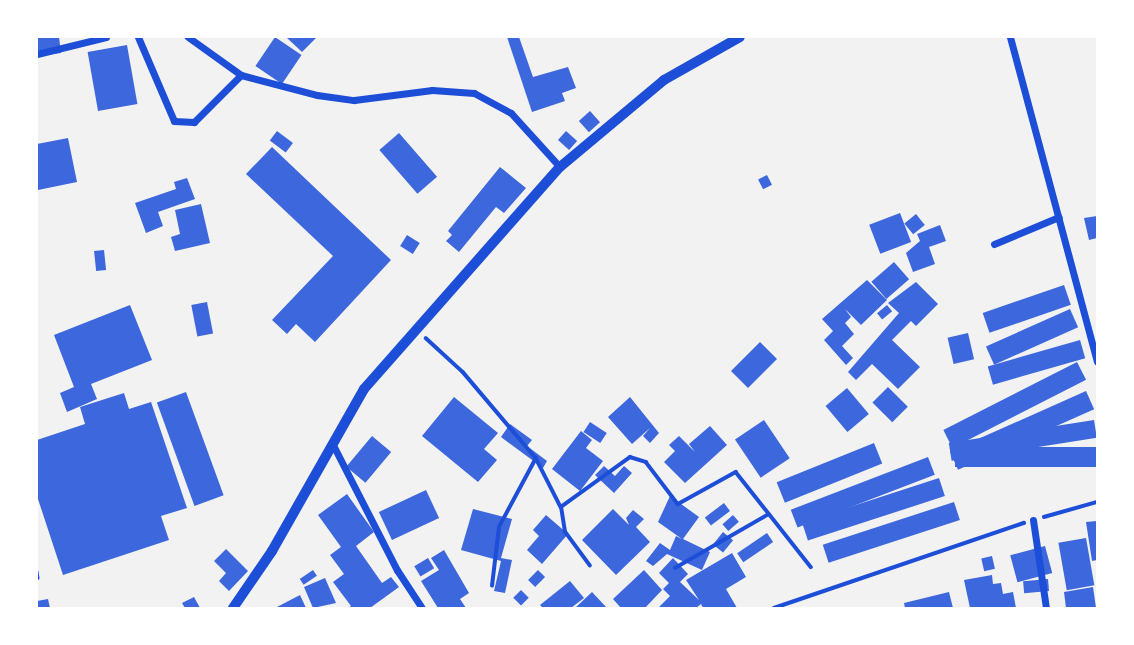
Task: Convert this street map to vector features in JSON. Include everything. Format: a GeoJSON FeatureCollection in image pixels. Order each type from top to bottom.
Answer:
{"type":"FeatureCollection","features":[{"type":"Feature","properties":{"kind":"street"},"geometry":{"type":"LineString","coordinates":[[37,54],[106,37]]}},
{"type":"Feature","properties":{"kind":"street"},"geometry":{"type":"LineString","coordinates":[[138,37],[174,121],[194,121],[241,75]]}},
{"type":"Feature","properties":{"kind":"street"},"geometry":{"type":"LineString","coordinates":[[188,37],[241,75],[354,100],[432,90],[474,93],[511,113],[560,167]]}},
{"type":"Feature","properties":{"kind":"street"},"geometry":{"type":"LineString","coordinates":[[233,608],[272,551],[331,441],[364,389],[560,167],[664,80],[740,37]]}},
{"type":"Feature","properties":{"kind":"street"},"geometry":{"type":"LineString","coordinates":[[1010,37],[1097,362]]}},
{"type":"Feature","properties":{"kind":"street"},"geometry":{"type":"LineString","coordinates":[[994,244],[1059,217]]}},
{"type":"Feature","properties":{"kind":"street"},"geometry":{"type":"LineString","coordinates":[[331,441],[397,570],[422,608]]}},
{"type":"Feature","properties":{"kind":"street"},"geometry":{"type":"LineString","coordinates":[[1033,520],[1046,608]]}},
{"type":"Feature","properties":{"kind":"lane"},"geometry":{"type":"LineString","coordinates":[[37,572],[38,578]]}},
{"type":"Feature","properties":{"kind":"path"},"geometry":{"type":"LineString","coordinates":[[416,330],[463,372],[537,458],[561,507],[565,532],[590,566]]}},
{"type":"Feature","properties":{"kind":"path"},"geometry":{"type":"LineString","coordinates":[[561,507],[630,457],[646,462],[678,503],[736,472],[811,567]]}},
{"type":"Feature","properties":{"kind":"path"},"geometry":{"type":"LineString","coordinates":[[492,586],[499,527],[537,458]]}},
{"type":"Feature","properties":{"kind":"path"},"geometry":{"type":"LineString","coordinates":[[774,608],[1033,520],[1097,502]]}},
{"type":"Feature","properties":{"kind":"path"},"geometry":{"type":"LineString","coordinates":[[675,568],[767,514]]}},
{"type":"Feature","properties":{"kind":"building"},"geometry":{"type":"Polygon","coordinates":[[[37,37],[59,37],[61,53],[37,56],[37,37]]]}},
{"type":"Feature","properties":{"kind":"building"},"geometry":{"type":"Polygon","coordinates":[[[275,37],[302,55],[282,84],[255,66],[275,37]]]}},
{"type":"Feature","properties":{"kind":"building"},"geometry":{"type":"Polygon","coordinates":[[[286,37],[317,37],[302,52],[286,37]]]}},
{"type":"Feature","properties":{"kind":"building"},"geometry":{"type":"Polygon","coordinates":[[[507,37],[519,37],[533,77],[568,67],[576,88],[562,93],[565,101],[532,112],[507,37]]]}},
{"type":"Feature","properties":{"kind":"building"},"geometry":{"type":"Polygon","coordinates":[[[127,45],[137,104],[98,111],[88,52],[127,45]]]}},
{"type":"Feature","properties":{"kind":"building"},"geometry":{"type":"Polygon","coordinates":[[[590,111],[600,122],[589,132],[579,121],[590,111]]]}},
{"type":"Feature","properties":{"kind":"building"},"geometry":{"type":"Polygon","coordinates":[[[277,131],[293,143],[286,153],[270,141],[277,131]]]}},
{"type":"Feature","properties":{"kind":"building"},"geometry":{"type":"Polygon","coordinates":[[[566,131],[577,141],[569,150],[558,140],[566,131]]]}},
{"type":"Feature","properties":{"kind":"building"},"geometry":{"type":"Polygon","coordinates":[[[399,133],[437,177],[417,194],[379,150],[399,133]]]}},
{"type":"Feature","properties":{"kind":"building"},"geometry":{"type":"Polygon","coordinates":[[[68,138],[77,182],[38,190],[37,144],[68,138]]]}},
{"type":"Feature","properties":{"kind":"building"},"geometry":{"type":"Polygon","coordinates":[[[272,147],[391,260],[315,342],[296,324],[287,334],[272,320],[333,256],[246,174],[272,147]]]}},
{"type":"Feature","properties":{"kind":"building"},"geometry":{"type":"Polygon","coordinates":[[[500,167],[526,188],[504,213],[496,207],[459,252],[446,241],[452,235],[448,231],[500,167]]]}},
{"type":"Feature","properties":{"kind":"building"},"geometry":{"type":"Polygon","coordinates":[[[767,175],[772,185],[763,189],[758,180],[767,175]]]}},
{"type":"Feature","properties":{"kind":"building"},"geometry":{"type":"Polygon","coordinates":[[[187,178],[195,199],[158,212],[163,226],[146,233],[135,203],[176,189],[174,182],[187,178]]]}},
{"type":"Feature","properties":{"kind":"building"},"geometry":{"type":"Polygon","coordinates":[[[201,204],[210,243],[175,251],[171,237],[180,234],[175,210],[201,204]]]}},
{"type":"Feature","properties":{"kind":"building"},"geometry":{"type":"Polygon","coordinates":[[[900,213],[911,242],[880,254],[869,225],[900,213]]]}},
{"type":"Feature","properties":{"kind":"building"},"geometry":{"type":"Polygon","coordinates":[[[916,214],[925,225],[913,234],[904,223],[916,214]]]}},
{"type":"Feature","properties":{"kind":"building"},"geometry":{"type":"Polygon","coordinates":[[[1097,216],[1097,238],[1089,240],[1084,218],[1097,216]]]}},
{"type":"Feature","properties":{"kind":"building"},"geometry":{"type":"Polygon","coordinates":[[[940,225],[946,241],[929,247],[935,264],[913,272],[906,253],[920,241],[917,234],[940,225]]]}},
{"type":"Feature","properties":{"kind":"building"},"geometry":{"type":"Polygon","coordinates":[[[407,235],[420,243],[413,254],[400,246],[407,235]]]}},
{"type":"Feature","properties":{"kind":"building"},"geometry":{"type":"Polygon","coordinates":[[[104,250],[106,270],[96,271],[94,251],[104,250]]]}},
{"type":"Feature","properties":{"kind":"building"},"geometry":{"type":"Polygon","coordinates":[[[894,262],[909,279],[886,299],[871,282],[894,262]]]}},
{"type":"Feature","properties":{"kind":"building"},"geometry":{"type":"Polygon","coordinates":[[[867,280],[887,300],[861,325],[845,309],[851,317],[845,323],[854,334],[842,346],[853,358],[846,365],[824,340],[833,331],[822,319],[867,280]]]}},
{"type":"Feature","properties":{"kind":"building"},"geometry":{"type":"Polygon","coordinates":[[[916,282],[938,304],[916,326],[911,321],[892,340],[920,367],[898,389],[872,364],[856,380],[848,372],[899,313],[888,303],[916,282]]]}},
{"type":"Feature","properties":{"kind":"building"},"geometry":{"type":"Polygon","coordinates":[[[1064,285],[1071,305],[990,333],[983,313],[1064,285]]]}},
{"type":"Feature","properties":{"kind":"building"},"geometry":{"type":"Polygon","coordinates":[[[207,302],[213,333],[197,336],[191,305],[207,302]]]}},
{"type":"Feature","properties":{"kind":"building"},"geometry":{"type":"Polygon","coordinates":[[[130,305],[152,360],[91,384],[97,399],[67,412],[60,393],[74,387],[54,335],[130,305]]]}},
{"type":"Feature","properties":{"kind":"building"},"geometry":{"type":"Polygon","coordinates":[[[887,305],[892,311],[882,319],[877,313],[887,305]]]}},
{"type":"Feature","properties":{"kind":"building"},"geometry":{"type":"Polygon","coordinates":[[[1070,309],[1078,327],[994,365],[986,346],[1070,309]]]}},
{"type":"Feature","properties":{"kind":"building"},"geometry":{"type":"Polygon","coordinates":[[[968,333],[974,359],[954,364],[948,338],[968,333]]]}},
{"type":"Feature","properties":{"kind":"building"},"geometry":{"type":"Polygon","coordinates":[[[1080,340],[1085,358],[993,385],[988,366],[1080,340]]]}},
{"type":"Feature","properties":{"kind":"building"},"geometry":{"type":"Polygon","coordinates":[[[760,342],[777,359],[748,388],[731,371],[760,342]]]}},
{"type":"Feature","properties":{"kind":"building"},"geometry":{"type":"Polygon","coordinates":[[[1077,362],[1086,380],[952,448],[943,430],[1077,362]]]}},
{"type":"Feature","properties":{"kind":"building"},"geometry":{"type":"Polygon","coordinates":[[[888,387],[908,407],[892,422],[872,403],[888,387]]]}},
{"type":"Feature","properties":{"kind":"building"},"geometry":{"type":"Polygon","coordinates":[[[847,388],[869,414],[847,432],[826,406],[847,388]]]}},
{"type":"Feature","properties":{"kind":"building"},"geometry":{"type":"Polygon","coordinates":[[[1086,391],[1094,409],[958,470],[950,452],[1086,391]]]}},
{"type":"Feature","properties":{"kind":"building"},"geometry":{"type":"Polygon","coordinates":[[[186,392],[224,495],[194,506],[157,403],[186,392]]]}},
{"type":"Feature","properties":{"kind":"building"},"geometry":{"type":"Polygon","coordinates":[[[124,393],[129,409],[151,402],[187,508],[161,516],[169,540],[63,575],[37,496],[37,440],[85,424],[80,407],[124,393]]]}},
{"type":"Feature","properties":{"kind":"building"},"geometry":{"type":"Polygon","coordinates":[[[454,397],[498,433],[484,449],[497,460],[478,482],[422,436],[454,397]]]}},
{"type":"Feature","properties":{"kind":"building"},"geometry":{"type":"Polygon","coordinates":[[[630,397],[659,433],[650,443],[643,436],[650,428],[632,444],[608,417],[630,397]]]}},
{"type":"Feature","properties":{"kind":"building"},"geometry":{"type":"Polygon","coordinates":[[[764,420],[790,458],[761,478],[735,440],[764,420]]]}},
{"type":"Feature","properties":{"kind":"building"},"geometry":{"type":"Polygon","coordinates":[[[1094,420],[1097,438],[952,461],[949,443],[1094,420]]]}},
{"type":"Feature","properties":{"kind":"building"},"geometry":{"type":"Polygon","coordinates":[[[590,422],[607,433],[600,443],[583,432],[590,422]]]}},
{"type":"Feature","properties":{"kind":"building"},"geometry":{"type":"Polygon","coordinates":[[[510,424],[532,440],[527,446],[547,461],[543,468],[501,437],[510,424]]]}},
{"type":"Feature","properties":{"kind":"building"},"geometry":{"type":"Polygon","coordinates":[[[710,426],[727,445],[685,483],[664,462],[675,451],[669,445],[679,436],[695,452],[689,444],[710,426]]]}},
{"type":"Feature","properties":{"kind":"building"},"geometry":{"type":"Polygon","coordinates":[[[581,431],[592,440],[586,448],[603,461],[580,491],[552,469],[581,431]]]}},
{"type":"Feature","properties":{"kind":"building"},"geometry":{"type":"Polygon","coordinates":[[[372,436],[391,452],[365,483],[346,467],[372,436]]]}},
{"type":"Feature","properties":{"kind":"building"},"geometry":{"type":"Polygon","coordinates":[[[874,443],[882,463],[785,503],[777,482],[874,443]]]}},
{"type":"Feature","properties":{"kind":"building"},"geometry":{"type":"Polygon","coordinates":[[[955,447],[1097,447],[1097,467],[955,467],[955,447]]]}},
{"type":"Feature","properties":{"kind":"building"},"geometry":{"type":"Polygon","coordinates":[[[928,457],[935,475],[798,527],[791,510],[928,457]]]}},
{"type":"Feature","properties":{"kind":"building"},"geometry":{"type":"Polygon","coordinates":[[[604,466],[615,476],[624,466],[632,473],[614,493],[595,475],[604,466]]]}},
{"type":"Feature","properties":{"kind":"building"},"geometry":{"type":"Polygon","coordinates":[[[939,478],[945,496],[808,541],[802,522],[939,478]]]}},
{"type":"Feature","properties":{"kind":"building"},"geometry":{"type":"Polygon","coordinates":[[[426,490],[439,518],[392,540],[379,512],[426,490]]]}},
{"type":"Feature","properties":{"kind":"building"},"geometry":{"type":"Polygon","coordinates":[[[347,494],[374,532],[356,546],[382,583],[391,577],[399,587],[370,608],[348,608],[351,606],[333,582],[344,574],[330,555],[341,547],[318,515],[347,494]]]}},
{"type":"Feature","properties":{"kind":"building"},"geometry":{"type":"Polygon","coordinates":[[[670,496],[699,517],[683,539],[710,552],[702,570],[667,554],[653,566],[646,561],[660,543],[670,550],[676,536],[682,539],[658,522],[670,496]]]}},
{"type":"Feature","properties":{"kind":"building"},"geometry":{"type":"Polygon","coordinates":[[[954,502],[960,520],[829,563],[823,545],[954,502]]]}},
{"type":"Feature","properties":{"kind":"building"},"geometry":{"type":"Polygon","coordinates":[[[724,503],[730,511],[711,525],[705,517],[724,503]]]}},
{"type":"Feature","properties":{"kind":"building"},"geometry":{"type":"Polygon","coordinates":[[[473,509],[512,519],[501,558],[512,560],[505,593],[494,591],[501,561],[461,550],[473,509]]]}},
{"type":"Feature","properties":{"kind":"building"},"geometry":{"type":"Polygon","coordinates":[[[613,509],[629,525],[626,518],[633,510],[644,519],[636,527],[650,542],[616,575],[582,540],[613,509]]]}},
{"type":"Feature","properties":{"kind":"building"},"geometry":{"type":"Polygon","coordinates":[[[546,515],[568,534],[542,564],[527,550],[539,536],[533,530],[546,515]]]}},
{"type":"Feature","properties":{"kind":"building"},"geometry":{"type":"Polygon","coordinates":[[[733,515],[739,522],[728,531],[722,524],[733,515]]]}},
{"type":"Feature","properties":{"kind":"building"},"geometry":{"type":"Polygon","coordinates":[[[1097,521],[1097,560],[1092,561],[1086,522],[1097,521]]]}},
{"type":"Feature","properties":{"kind":"building"},"geometry":{"type":"Polygon","coordinates":[[[723,532],[733,540],[723,553],[713,544],[723,532]]]}},
{"type":"Feature","properties":{"kind":"building"},"geometry":{"type":"Polygon","coordinates":[[[767,533],[773,542],[743,562],[737,553],[767,533]]]}},
{"type":"Feature","properties":{"kind":"building"},"geometry":{"type":"Polygon","coordinates":[[[1086,538],[1094,585],[1067,590],[1058,543],[1086,538]]]}},
{"type":"Feature","properties":{"kind":"building"},"geometry":{"type":"Polygon","coordinates":[[[1045,546],[1052,573],[1017,582],[1010,555],[1045,546]]]}},
{"type":"Feature","properties":{"kind":"building"},"geometry":{"type":"Polygon","coordinates":[[[226,549],[248,571],[229,591],[219,581],[226,573],[214,561],[226,549]]]}},
{"type":"Feature","properties":{"kind":"building"},"geometry":{"type":"Polygon","coordinates":[[[444,550],[469,593],[460,599],[466,608],[438,608],[421,581],[439,570],[431,558],[444,550]]]}},
{"type":"Feature","properties":{"kind":"building"},"geometry":{"type":"Polygon","coordinates":[[[732,553],[746,577],[726,589],[737,608],[703,608],[701,604],[696,608],[658,608],[670,596],[663,589],[669,583],[659,573],[673,558],[688,574],[680,582],[699,600],[686,580],[732,553]]]}},
{"type":"Feature","properties":{"kind":"building"},"geometry":{"type":"Polygon","coordinates":[[[992,556],[995,569],[984,571],[981,558],[992,556]]]}},
{"type":"Feature","properties":{"kind":"building"},"geometry":{"type":"Polygon","coordinates":[[[428,558],[434,568],[420,577],[414,566],[428,558]]]}},
{"type":"Feature","properties":{"kind":"building"},"geometry":{"type":"Polygon","coordinates":[[[313,570],[317,576],[304,585],[300,579],[313,570]]]}},
{"type":"Feature","properties":{"kind":"building"},"geometry":{"type":"Polygon","coordinates":[[[538,570],[545,577],[535,587],[528,580],[538,570]]]}},
{"type":"Feature","properties":{"kind":"building"},"geometry":{"type":"Polygon","coordinates":[[[644,570],[662,590],[645,608],[621,608],[613,599],[644,570]]]}},
{"type":"Feature","properties":{"kind":"building"},"geometry":{"type":"Polygon","coordinates":[[[992,575],[993,584],[1001,583],[1003,594],[1013,592],[1016,608],[970,608],[964,580],[992,575]]]}},
{"type":"Feature","properties":{"kind":"building"},"geometry":{"type":"Polygon","coordinates":[[[325,578],[336,603],[313,608],[304,587],[325,578]]]}},
{"type":"Feature","properties":{"kind":"building"},"geometry":{"type":"Polygon","coordinates":[[[1048,579],[1049,591],[1024,593],[1023,581],[1048,579]]]}},
{"type":"Feature","properties":{"kind":"building"},"geometry":{"type":"Polygon","coordinates":[[[570,581],[584,598],[571,608],[543,608],[540,605],[570,581]]]}},
{"type":"Feature","properties":{"kind":"building"},"geometry":{"type":"Polygon","coordinates":[[[1093,587],[1096,608],[1066,608],[1064,592],[1093,587]]]}},
{"type":"Feature","properties":{"kind":"building"},"geometry":{"type":"Polygon","coordinates":[[[521,590],[529,598],[521,606],[513,598],[521,590]]]}},
{"type":"Feature","properties":{"kind":"building"},"geometry":{"type":"Polygon","coordinates":[[[592,592],[607,608],[575,608],[592,592]]]}},
{"type":"Feature","properties":{"kind":"building"},"geometry":{"type":"Polygon","coordinates":[[[949,592],[953,608],[905,608],[904,603],[949,592]]]}},
{"type":"Feature","properties":{"kind":"building"},"geometry":{"type":"Polygon","coordinates":[[[300,595],[306,608],[275,608],[300,595]]]}},
{"type":"Feature","properties":{"kind":"building"},"geometry":{"type":"Polygon","coordinates":[[[194,597],[200,608],[185,608],[182,603],[194,597]]]}},
{"type":"Feature","properties":{"kind":"building"},"geometry":{"type":"Polygon","coordinates":[[[48,599],[50,608],[37,608],[37,601],[48,599]]]}}]}
